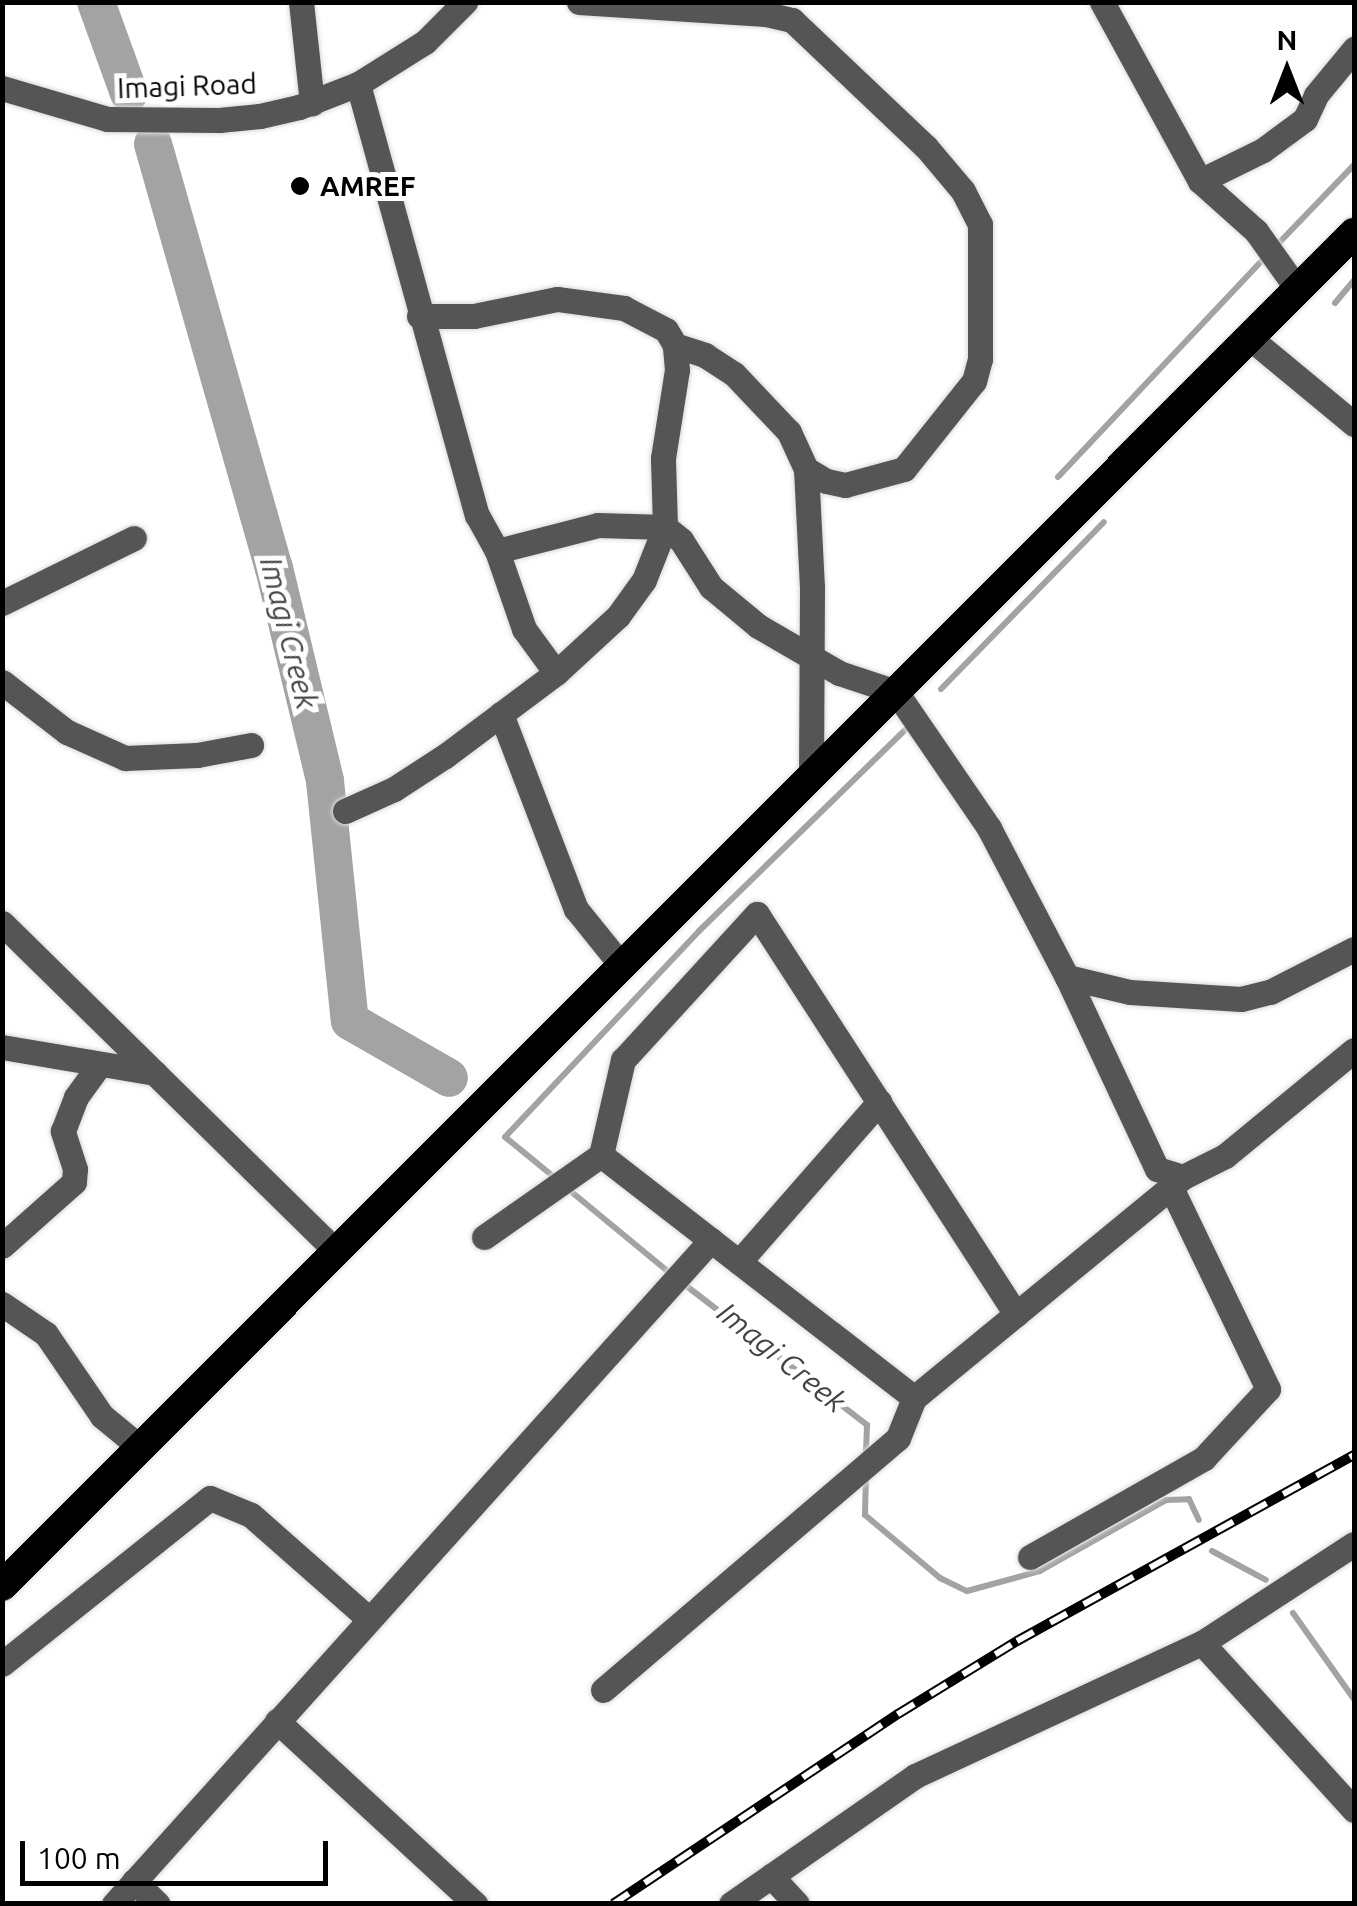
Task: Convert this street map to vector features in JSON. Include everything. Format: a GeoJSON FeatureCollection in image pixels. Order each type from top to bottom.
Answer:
{"type":"FeatureCollection","features":[{"type":"Feature","properties":{"kind":"highway"},"geometry":{"type":"LineString","coordinates":[[2,1586],[1354,233]]}},
{"type":"Feature","properties":{"kind":"street"},"geometry":{"type":"LineString","coordinates":[[301,2],[312,103]]}},
{"type":"Feature","properties":{"kind":"street","name":"Imagi Road"},"geometry":{"type":"LineString","coordinates":[[2,88],[106,119],[219,120],[312,103],[358,84],[425,42],[465,2]]}},
{"type":"Feature","properties":{"kind":"street"},"geometry":{"type":"LineString","coordinates":[[578,2],[766,14],[792,20],[926,147],[978,215],[982,241],[980,359],[974,381],[904,469],[845,485],[826,481],[806,468]]}},
{"type":"Feature","properties":{"kind":"street"},"geometry":{"type":"LineString","coordinates":[[1102,2],[1200,181],[1256,232],[1298,290]]}},
{"type":"Feature","properties":{"kind":"street"},"geometry":{"type":"LineString","coordinates":[[1200,181],[1263,150],[1306,119],[1316,94],[1354,49]]}},
{"type":"Feature","properties":{"kind":"street"},"geometry":{"type":"LineString","coordinates":[[358,84],[476,515],[497,550],[524,628],[556,672]]}},
{"type":"Feature","properties":{"kind":"street"},"geometry":{"type":"LineString","coordinates":[[345,811],[394,788],[556,672],[618,616],[644,580],[666,527],[662,493],[677,370],[675,345],[666,330],[644,314],[556,299],[474,316],[419,316]]}},
{"type":"Feature","properties":{"kind":"street"},"geometry":{"type":"LineString","coordinates":[[1250,338],[1305,381],[1342,418],[1354,424]]}},
{"type":"Feature","properties":{"kind":"street"},"geometry":{"type":"LineString","coordinates":[[675,345],[706,355],[766,403],[788,432],[806,468],[811,777]]}},
{"type":"Feature","properties":{"kind":"street"},"geometry":{"type":"LineString","coordinates":[[497,550],[598,524],[666,527],[681,540],[711,586],[731,606],[840,672],[896,692],[989,828],[1067,976],[1157,1169],[1177,1182],[1268,1389],[1204,1458],[1030,1557]]}},
{"type":"Feature","properties":{"kind":"street"},"geometry":{"type":"LineString","coordinates":[[2,603],[134,538]]}},
{"type":"Feature","properties":{"kind":"street"},"geometry":{"type":"LineString","coordinates":[[2,682],[67,732],[124,758],[198,755],[252,745]]}},
{"type":"Feature","properties":{"kind":"street"},"geometry":{"type":"LineString","coordinates":[[501,714],[576,909],[622,966]]}},
{"type":"Feature","properties":{"kind":"street"},"geometry":{"type":"LineString","coordinates":[[484,1237],[601,1155],[623,1060],[757,914],[1016,1314]]}},
{"type":"Feature","properties":{"kind":"street"},"geometry":{"type":"LineString","coordinates":[[3,925],[336,1252]]}},
{"type":"Feature","properties":{"kind":"street"},"geometry":{"type":"LineString","coordinates":[[1067,976],[1130,992],[1241,998],[1270,992],[1354,949]]}},
{"type":"Feature","properties":{"kind":"street"},"geometry":{"type":"LineString","coordinates":[[2,1047],[156,1074]]}},
{"type":"Feature","properties":{"kind":"street"},"geometry":{"type":"LineString","coordinates":[[603,1690],[898,1438],[914,1398],[1177,1182],[1225,1156],[1354,1050]]}},
{"type":"Feature","properties":{"kind":"street"},"geometry":{"type":"LineString","coordinates":[[2,1246],[74,1182],[76,1169],[62,1132],[76,1097],[100,1065]]}},
{"type":"Feature","properties":{"kind":"street"},"geometry":{"type":"LineString","coordinates":[[740,1262],[880,1102]]}},
{"type":"Feature","properties":{"kind":"street"},"geometry":{"type":"LineString","coordinates":[[601,1155],[914,1398]]}},
{"type":"Feature","properties":{"kind":"street"},"geometry":{"type":"LineString","coordinates":[[114,1904],[711,1240]]}},
{"type":"Feature","properties":{"kind":"street"},"geometry":{"type":"LineString","coordinates":[[2,1304],[46,1334],[102,1416],[141,1448]]}},
{"type":"Feature","properties":{"kind":"street"},"geometry":{"type":"LineString","coordinates":[[2,1664],[210,1498],[251,1516],[368,1618]]}},
{"type":"Feature","properties":{"kind":"street"},"geometry":{"type":"LineString","coordinates":[[730,1904],[915,1776],[1202,1644],[1354,1544]]}},
{"type":"Feature","properties":{"kind":"street"},"geometry":{"type":"LineString","coordinates":[[1202,1644],[1354,1810]]}},
{"type":"Feature","properties":{"kind":"street"},"geometry":{"type":"LineString","coordinates":[[277,1721],[475,1904]]}},
{"type":"Feature","properties":{"kind":"street"},"geometry":{"type":"LineString","coordinates":[[770,1876],[798,1904]]}},
{"type":"Feature","properties":{"kind":"street"},"geometry":{"type":"LineString","coordinates":[[134,1881],[158,1904]]}},
{"type":"Feature","properties":{"kind":"waterway","name":"Imagi Creek"},"geometry":{"type":"LineString","coordinates":[[96,2],[129,93]]}},
{"type":"Feature","properties":{"kind":"waterway","name":"Imagi Creek"},"geometry":{"type":"LineString","coordinates":[[153,144],[274,568],[325,781],[350,1021],[449,1078]]}},
{"type":"Feature","properties":{"kind":"waterway"},"geometry":{"type":"LineString","coordinates":[[1275,247],[1354,165]]}},
{"type":"Feature","properties":{"kind":"waterway"},"geometry":{"type":"LineString","coordinates":[[1058,477],[1266,256]]}},
{"type":"Feature","properties":{"kind":"waterway"},"geometry":{"type":"LineString","coordinates":[[1335,303],[1354,280]]}},
{"type":"Feature","properties":{"kind":"waterway"},"geometry":{"type":"LineString","coordinates":[[941,689],[1104,522]]}},
{"type":"Feature","properties":{"kind":"waterway"},"geometry":{"type":"LineString","coordinates":[[554,1177],[505,1137],[699,931],[905,730]]}},
{"type":"Feature","properties":{"kind":"waterway","name":"Imagi Creek"},"geometry":{"type":"LineString","coordinates":[[568,1189],[670,1273]]}},
{"type":"Feature","properties":{"kind":"waterway","name":"Imagi Creek"},"geometry":{"type":"LineString","coordinates":[[680,1281],[867,1425],[866,1456]]}},
{"type":"Feature","properties":{"kind":"waterway","name":"Imagi Creek"},"geometry":{"type":"LineString","coordinates":[[866,1474],[865,1515],[940,1578],[967,1591],[1040,1571],[1166,1500],[1189,1499],[1199,1520]]}},
{"type":"Feature","properties":{"kind":"waterway","name":"Imagi Creek"},"geometry":{"type":"LineString","coordinates":[[1212,1551],[1266,1580]]}},
{"type":"Feature","properties":{"kind":"waterway","name":"Imagi Creek"},"geometry":{"type":"LineString","coordinates":[[1293,1613],[1354,1699]]}},
{"type":"Feature","properties":{"kind":"railway"},"geometry":{"type":"LineString","coordinates":[[613,1904],[898,1714],[1017,1641],[1354,1455]]}},
{"type":"Feature","properties":{"kind":"place","name":"AMREF"},"geometry":{"type":"Point","coordinates":[300,186]}}]}
